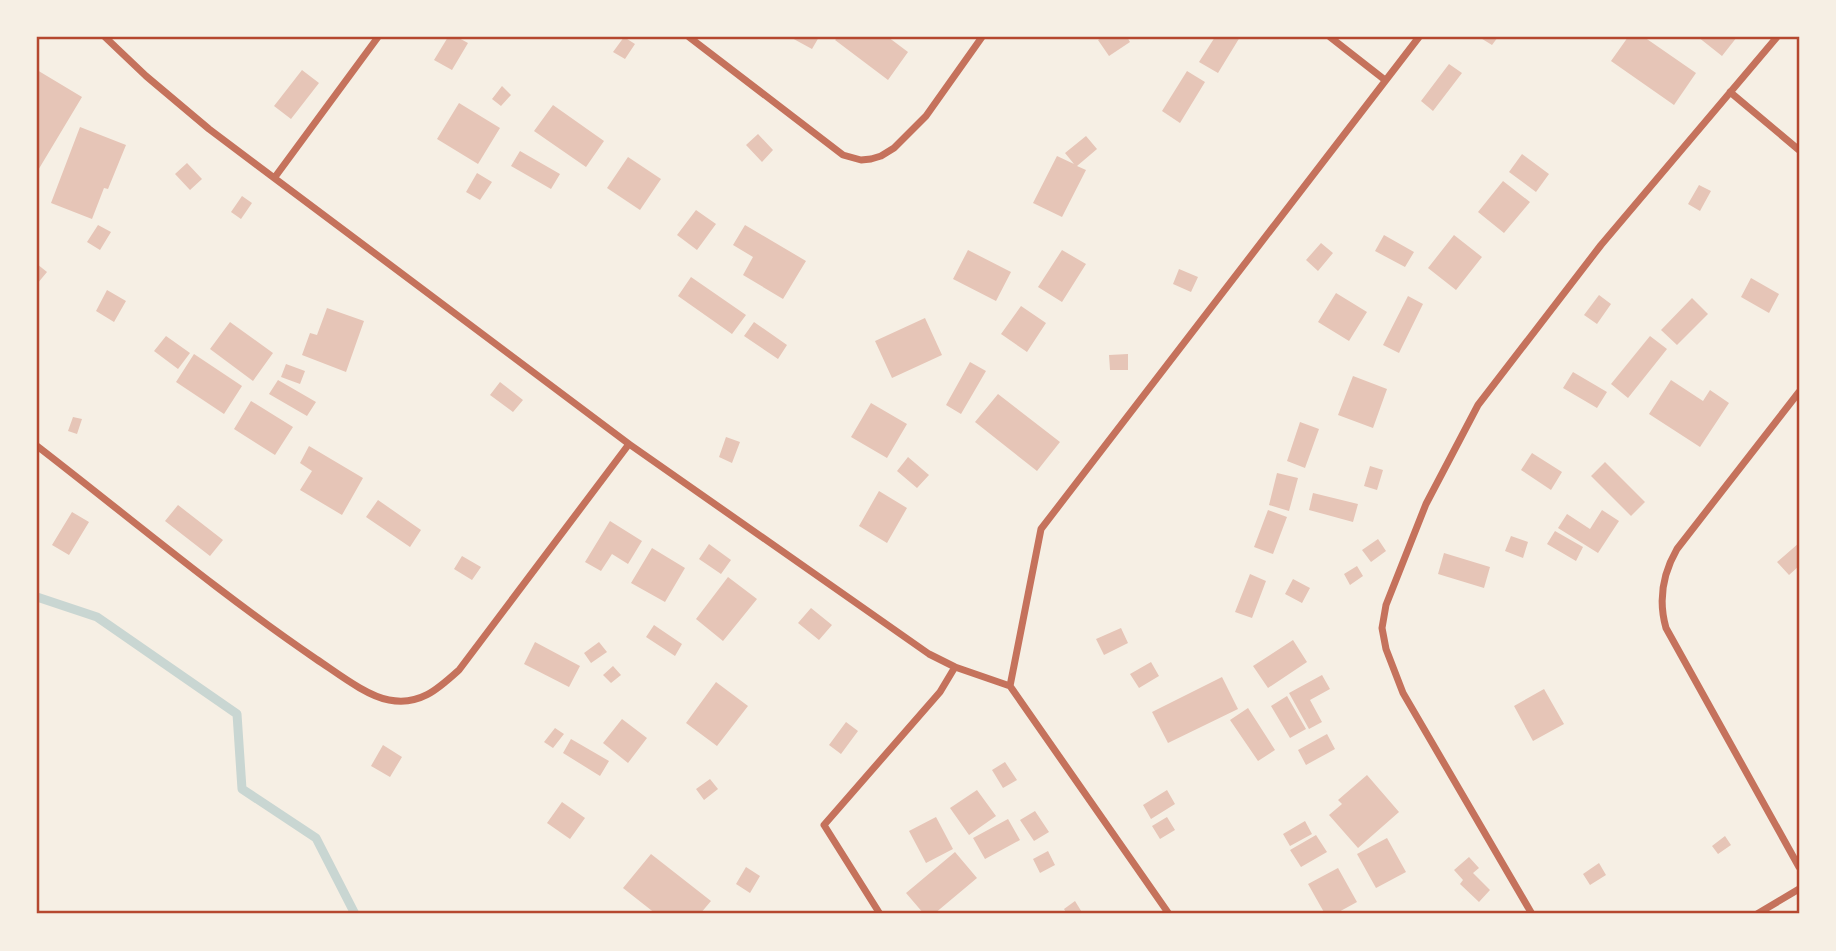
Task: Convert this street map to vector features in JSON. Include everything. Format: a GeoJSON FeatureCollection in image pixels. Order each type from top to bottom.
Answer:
{"type":"FeatureCollection","features":[{"type":"Feature","properties":{"kind":"street"},"geometry":{"type":"LineString","coordinates":[[105,37],[209,129],[629,444],[929,653],[955,667],[1010,686],[1169,914]]}},
{"type":"Feature","properties":{"kind":"street"},"geometry":{"type":"LineString","coordinates":[[275,177],[378,37]]}},
{"type":"Feature","properties":{"kind":"street"},"geometry":{"type":"LineString","coordinates":[[692,38],[843,155],[862,160],[881,156],[894,148],[926,116],[982,37]]}},
{"type":"Feature","properties":{"kind":"street"},"geometry":{"type":"LineString","coordinates":[[1330,37],[1385,80]]}},
{"type":"Feature","properties":{"kind":"street"},"geometry":{"type":"LineString","coordinates":[[1010,686],[1041,529],[1419,37]]}},
{"type":"Feature","properties":{"kind":"street"},"geometry":{"type":"LineString","coordinates":[[1532,914],[1403,694],[1386,649],[1382,628],[1386,605],[1426,504],[1478,405],[1601,245],[1777,37]]}},
{"type":"Feature","properties":{"kind":"street"},"geometry":{"type":"LineString","coordinates":[[1730,92],[1799,149]]}},
{"type":"Feature","properties":{"kind":"street"},"geometry":{"type":"LineString","coordinates":[[1799,392],[1677,550],[1667,567],[1662,604],[1666,628],[1799,867]]}},
{"type":"Feature","properties":{"kind":"street"},"geometry":{"type":"LineString","coordinates":[[37,446],[291,642],[341,676],[379,697],[400,701],[433,694],[459,670],[629,444]]}},
{"type":"Feature","properties":{"kind":"street"},"geometry":{"type":"LineString","coordinates":[[880,914],[824,825],[940,692],[955,667]]}},
{"type":"Feature","properties":{"kind":"street"},"geometry":{"type":"LineString","coordinates":[[1757,914],[1799,889]]}},
{"type":"Feature","properties":{"kind":"building"},"geometry":{"type":"Polygon","coordinates":[[[448,37],[457,37],[468,43],[452,70],[434,60],[448,37]]]}},
{"type":"Feature","properties":{"kind":"building"},"geometry":{"type":"Polygon","coordinates":[[[624,37],[635,44],[625,59],[613,52],[624,37]]]}},
{"type":"Feature","properties":{"kind":"building"},"geometry":{"type":"Polygon","coordinates":[[[790,37],[819,37],[812,49],[790,37]]]}},
{"type":"Feature","properties":{"kind":"building"},"geometry":{"type":"Polygon","coordinates":[[[838,37],[888,37],[908,52],[888,80],[835,40],[838,37]]]}},
{"type":"Feature","properties":{"kind":"building"},"geometry":{"type":"Polygon","coordinates":[[[1103,37],[1127,37],[1130,42],[1109,56],[1098,40],[1103,37]]]}},
{"type":"Feature","properties":{"kind":"building"},"geometry":{"type":"Polygon","coordinates":[[[1215,37],[1240,37],[1218,73],[1199,62],[1215,37]]]}},
{"type":"Feature","properties":{"kind":"building"},"geometry":{"type":"Polygon","coordinates":[[[1479,37],[1498,37],[1492,45],[1479,37]]]}},
{"type":"Feature","properties":{"kind":"building"},"geometry":{"type":"Polygon","coordinates":[[[1628,37],[1644,37],[1696,73],[1674,105],[1611,61],[1628,37]]]}},
{"type":"Feature","properties":{"kind":"building"},"geometry":{"type":"Polygon","coordinates":[[[1698,37],[1737,37],[1722,56],[1698,37]]]}},
{"type":"Feature","properties":{"kind":"building"},"geometry":{"type":"Polygon","coordinates":[[[1449,64],[1462,73],[1433,111],[1421,101],[1449,64]]]}},
{"type":"Feature","properties":{"kind":"building"},"geometry":{"type":"Polygon","coordinates":[[[37,70],[82,97],[37,172],[37,70]]]}},
{"type":"Feature","properties":{"kind":"building"},"geometry":{"type":"Polygon","coordinates":[[[302,70],[319,83],[291,119],[274,106],[302,70]]]}},
{"type":"Feature","properties":{"kind":"building"},"geometry":{"type":"Polygon","coordinates":[[[1187,71],[1205,82],[1180,123],[1162,111],[1187,71]]]}},
{"type":"Feature","properties":{"kind":"building"},"geometry":{"type":"Polygon","coordinates":[[[502,86],[511,95],[501,106],[492,99],[502,86]]]}},
{"type":"Feature","properties":{"kind":"building"},"geometry":{"type":"Polygon","coordinates":[[[459,103],[500,128],[478,164],[437,139],[459,103]]]}},
{"type":"Feature","properties":{"kind":"building"},"geometry":{"type":"Polygon","coordinates":[[[553,105],[604,141],[586,167],[534,131],[553,105]]]}},
{"type":"Feature","properties":{"kind":"building"},"geometry":{"type":"Polygon","coordinates":[[[80,127],[126,145],[92,219],[51,203],[80,127]]]}},
{"type":"Feature","properties":{"kind":"building"},"geometry":{"type":"Polygon","coordinates":[[[758,134],[773,150],[762,162],[746,145],[758,134]]]}},
{"type":"Feature","properties":{"kind":"building"},"geometry":{"type":"Polygon","coordinates":[[[1086,136],[1097,149],[1077,166],[1086,170],[1062,217],[1033,203],[1057,156],[1074,164],[1065,153],[1086,136]]]}},
{"type":"Feature","properties":{"kind":"building"},"geometry":{"type":"Polygon","coordinates":[[[520,151],[560,174],[551,189],[511,166],[520,151]]]}},
{"type":"Feature","properties":{"kind":"building"},"geometry":{"type":"Polygon","coordinates":[[[1522,154],[1549,174],[1536,192],[1509,172],[1522,154]]]}},
{"type":"Feature","properties":{"kind":"building"},"geometry":{"type":"Polygon","coordinates":[[[628,157],[661,179],[640,210],[607,188],[628,157]]]}},
{"type":"Feature","properties":{"kind":"building"},"geometry":{"type":"Polygon","coordinates":[[[187,163],[202,179],[190,190],[175,174],[187,163]]]}},
{"type":"Feature","properties":{"kind":"building"},"geometry":{"type":"Polygon","coordinates":[[[477,173],[492,182],[480,200],[466,192],[477,173]]]}},
{"type":"Feature","properties":{"kind":"building"},"geometry":{"type":"Polygon","coordinates":[[[1503,181],[1530,202],[1504,233],[1478,212],[1503,181]]]}},
{"type":"Feature","properties":{"kind":"building"},"geometry":{"type":"Polygon","coordinates":[[[1699,185],[1711,191],[1700,211],[1688,204],[1699,185]]]}},
{"type":"Feature","properties":{"kind":"building"},"geometry":{"type":"Polygon","coordinates":[[[242,196],[252,203],[241,219],[231,212],[242,196]]]}},
{"type":"Feature","properties":{"kind":"building"},"geometry":{"type":"Polygon","coordinates":[[[696,210],[716,224],[697,250],[677,235],[696,210]]]}},
{"type":"Feature","properties":{"kind":"building"},"geometry":{"type":"Polygon","coordinates":[[[98,225],[111,232],[100,250],[87,242],[98,225]]]}},
{"type":"Feature","properties":{"kind":"building"},"geometry":{"type":"Polygon","coordinates":[[[745,225],[806,261],[783,299],[743,275],[753,257],[733,245],[745,225]]]}},
{"type":"Feature","properties":{"kind":"building"},"geometry":{"type":"Polygon","coordinates":[[[1384,235],[1414,252],[1405,267],[1375,251],[1384,235]]]}},
{"type":"Feature","properties":{"kind":"building"},"geometry":{"type":"Polygon","coordinates":[[[1454,235],[1482,257],[1456,290],[1428,268],[1454,235]]]}},
{"type":"Feature","properties":{"kind":"building"},"geometry":{"type":"Polygon","coordinates":[[[1321,243],[1333,253],[1318,271],[1306,260],[1321,243]]]}},
{"type":"Feature","properties":{"kind":"building"},"geometry":{"type":"Polygon","coordinates":[[[968,250],[1011,272],[996,301],[953,279],[968,250]]]}},
{"type":"Feature","properties":{"kind":"building"},"geometry":{"type":"Polygon","coordinates":[[[1062,250],[1086,264],[1062,302],[1038,287],[1062,250]]]}},
{"type":"Feature","properties":{"kind":"building"},"geometry":{"type":"Polygon","coordinates":[[[37,264],[47,272],[37,284],[37,264]]]}},
{"type":"Feature","properties":{"kind":"building"},"geometry":{"type":"Polygon","coordinates":[[[1179,269],[1198,277],[1191,292],[1173,284],[1179,269]]]}},
{"type":"Feature","properties":{"kind":"building"},"geometry":{"type":"Polygon","coordinates":[[[691,277],[746,315],[732,334],[678,296],[691,277]]]}},
{"type":"Feature","properties":{"kind":"building"},"geometry":{"type":"Polygon","coordinates":[[[1751,278],[1779,294],[1769,313],[1741,297],[1751,278]]]}},
{"type":"Feature","properties":{"kind":"building"},"geometry":{"type":"Polygon","coordinates":[[[107,290],[126,301],[114,322],[96,311],[107,290]]]}},
{"type":"Feature","properties":{"kind":"building"},"geometry":{"type":"Polygon","coordinates":[[[1336,293],[1367,312],[1349,341],[1318,322],[1336,293]]]}},
{"type":"Feature","properties":{"kind":"building"},"geometry":{"type":"Polygon","coordinates":[[[1599,295],[1611,304],[1597,324],[1584,315],[1599,295]]]}},
{"type":"Feature","properties":{"kind":"building"},"geometry":{"type":"Polygon","coordinates":[[[1408,296],[1423,304],[1399,353],[1383,345],[1408,296]]]}},
{"type":"Feature","properties":{"kind":"building"},"geometry":{"type":"Polygon","coordinates":[[[1692,298],[1708,314],[1677,345],[1661,330],[1692,298]]]}},
{"type":"Feature","properties":{"kind":"building"},"geometry":{"type":"Polygon","coordinates":[[[1021,306],[1046,323],[1027,352],[1001,334],[1021,306]]]}},
{"type":"Feature","properties":{"kind":"building"},"geometry":{"type":"Polygon","coordinates":[[[327,308],[364,321],[346,372],[302,355],[310,333],[317,335],[327,308]]]}},
{"type":"Feature","properties":{"kind":"building"},"geometry":{"type":"Polygon","coordinates":[[[925,318],[942,355],[892,378],[875,341],[925,318]]]}},
{"type":"Feature","properties":{"kind":"building"},"geometry":{"type":"Polygon","coordinates":[[[230,322],[273,353],[253,381],[210,349],[230,322]]]}},
{"type":"Feature","properties":{"kind":"building"},"geometry":{"type":"Polygon","coordinates":[[[754,322],[787,345],[778,359],[744,336],[754,322]]]}},
{"type":"Feature","properties":{"kind":"building"},"geometry":{"type":"Polygon","coordinates":[[[166,336],[190,353],[178,369],[154,351],[166,336]]]}},
{"type":"Feature","properties":{"kind":"building"},"geometry":{"type":"Polygon","coordinates":[[[1650,336],[1667,349],[1628,398],[1611,384],[1650,336]]]}},
{"type":"Feature","properties":{"kind":"building"},"geometry":{"type":"Polygon","coordinates":[[[194,354],[242,386],[224,414],[176,382],[194,354]]]}},
{"type":"Feature","properties":{"kind":"building"},"geometry":{"type":"Polygon","coordinates":[[[1128,354],[1128,370],[1110,370],[1109,355],[1128,354]]]}},
{"type":"Feature","properties":{"kind":"building"},"geometry":{"type":"Polygon","coordinates":[[[970,362],[986,371],[961,414],[946,405],[970,362]]]}},
{"type":"Feature","properties":{"kind":"building"},"geometry":{"type":"Polygon","coordinates":[[[286,364],[305,371],[300,384],[281,377],[286,364]]]}},
{"type":"Feature","properties":{"kind":"building"},"geometry":{"type":"Polygon","coordinates":[[[1573,372],[1607,392],[1597,408],[1563,388],[1573,372]]]}},
{"type":"Feature","properties":{"kind":"building"},"geometry":{"type":"Polygon","coordinates":[[[1353,376],[1387,389],[1373,428],[1338,415],[1353,376]]]}},
{"type":"Feature","properties":{"kind":"building"},"geometry":{"type":"Polygon","coordinates":[[[278,380],[316,402],[307,416],[269,394],[278,380]]]}},
{"type":"Feature","properties":{"kind":"building"},"geometry":{"type":"Polygon","coordinates":[[[1671,380],[1703,401],[1710,390],[1729,403],[1700,447],[1649,414],[1671,380]]]}},
{"type":"Feature","properties":{"kind":"building"},"geometry":{"type":"Polygon","coordinates":[[[500,382],[523,400],[513,412],[490,395],[500,382]]]}},
{"type":"Feature","properties":{"kind":"building"},"geometry":{"type":"Polygon","coordinates":[[[998,394],[1060,442],[1037,471],[975,422],[998,394]]]}},
{"type":"Feature","properties":{"kind":"building"},"geometry":{"type":"Polygon","coordinates":[[[251,401],[293,427],[275,455],[234,429],[251,401]]]}},
{"type":"Feature","properties":{"kind":"building"},"geometry":{"type":"Polygon","coordinates":[[[871,403],[907,424],[887,458],[851,437],[871,403]]]}},
{"type":"Feature","properties":{"kind":"building"},"geometry":{"type":"Polygon","coordinates":[[[73,417],[82,419],[77,434],[68,431],[73,417]]]}},
{"type":"Feature","properties":{"kind":"building"},"geometry":{"type":"Polygon","coordinates":[[[1300,422],[1319,429],[1305,468],[1287,461],[1300,422]]]}},
{"type":"Feature","properties":{"kind":"building"},"geometry":{"type":"Polygon","coordinates":[[[726,437],[740,442],[732,463],[719,457],[726,437]]]}},
{"type":"Feature","properties":{"kind":"building"},"geometry":{"type":"Polygon","coordinates":[[[309,446],[363,478],[342,515],[300,490],[312,471],[300,463],[309,446]]]}},
{"type":"Feature","properties":{"kind":"building"},"geometry":{"type":"Polygon","coordinates":[[[1532,453],[1562,472],[1551,490],[1521,470],[1532,453]]]}},
{"type":"Feature","properties":{"kind":"building"},"geometry":{"type":"Polygon","coordinates":[[[908,457],[929,475],[917,488],[897,471],[908,457]]]}},
{"type":"Feature","properties":{"kind":"building"},"geometry":{"type":"Polygon","coordinates":[[[1605,462],[1645,502],[1631,516],[1591,476],[1605,462]]]}},
{"type":"Feature","properties":{"kind":"building"},"geometry":{"type":"Polygon","coordinates":[[[1370,466],[1383,470],[1377,490],[1364,486],[1370,466]]]}},
{"type":"Feature","properties":{"kind":"building"},"geometry":{"type":"Polygon","coordinates":[[[1277,473],[1298,478],[1289,511],[1269,505],[1277,473]]]}},
{"type":"Feature","properties":{"kind":"building"},"geometry":{"type":"Polygon","coordinates":[[[879,491],[907,508],[887,543],[859,526],[879,491]]]}},
{"type":"Feature","properties":{"kind":"building"},"geometry":{"type":"Polygon","coordinates":[[[1313,493],[1358,504],[1353,522],[1309,510],[1313,493]]]}},
{"type":"Feature","properties":{"kind":"building"},"geometry":{"type":"Polygon","coordinates":[[[378,500],[421,530],[410,547],[366,517],[378,500]]]}},
{"type":"Feature","properties":{"kind":"building"},"geometry":{"type":"Polygon","coordinates":[[[178,505],[223,540],[210,556],[165,521],[178,505]]]}},
{"type":"Feature","properties":{"kind":"building"},"geometry":{"type":"Polygon","coordinates":[[[1268,510],[1287,517],[1273,554],[1254,547],[1268,510]]]}},
{"type":"Feature","properties":{"kind":"building"},"geometry":{"type":"Polygon","coordinates":[[[1602,510],[1619,521],[1598,553],[1558,528],[1567,514],[1590,529],[1602,510]]]}},
{"type":"Feature","properties":{"kind":"building"},"geometry":{"type":"Polygon","coordinates":[[[72,512],[89,522],[69,555],[52,545],[72,512]]]}},
{"type":"Feature","properties":{"kind":"building"},"geometry":{"type":"Polygon","coordinates":[[[610,521],[642,541],[628,564],[612,554],[601,571],[585,562],[610,521]]]}},
{"type":"Feature","properties":{"kind":"building"},"geometry":{"type":"Polygon","coordinates":[[[1555,531],[1583,547],[1576,561],[1547,544],[1555,531]]]}},
{"type":"Feature","properties":{"kind":"building"},"geometry":{"type":"Polygon","coordinates":[[[1511,536],[1528,542],[1523,558],[1505,551],[1511,536]]]}},
{"type":"Feature","properties":{"kind":"building"},"geometry":{"type":"Polygon","coordinates":[[[1378,539],[1386,551],[1371,562],[1362,550],[1378,539]]]}},
{"type":"Feature","properties":{"kind":"building"},"geometry":{"type":"Polygon","coordinates":[[[1799,543],[1799,566],[1789,575],[1777,562],[1799,543]]]}},
{"type":"Feature","properties":{"kind":"building"},"geometry":{"type":"Polygon","coordinates":[[[709,544],[731,560],[721,574],[699,559],[709,544]]]}},
{"type":"Feature","properties":{"kind":"building"},"geometry":{"type":"Polygon","coordinates":[[[652,548],[685,568],[665,602],[631,583],[652,548]]]}},
{"type":"Feature","properties":{"kind":"building"},"geometry":{"type":"Polygon","coordinates":[[[1444,553],[1490,567],[1484,588],[1438,574],[1444,553]]]}},
{"type":"Feature","properties":{"kind":"building"},"geometry":{"type":"Polygon","coordinates":[[[462,556],[481,567],[472,580],[454,569],[462,556]]]}},
{"type":"Feature","properties":{"kind":"building"},"geometry":{"type":"Polygon","coordinates":[[[1357,566],[1363,576],[1350,585],[1344,574],[1357,566]]]}},
{"type":"Feature","properties":{"kind":"building"},"geometry":{"type":"Polygon","coordinates":[[[1250,574],[1266,581],[1252,618],[1235,612],[1250,574]]]}},
{"type":"Feature","properties":{"kind":"building"},"geometry":{"type":"Polygon","coordinates":[[[728,577],[757,599],[723,641],[696,619],[728,577]]]}},
{"type":"Feature","properties":{"kind":"building"},"geometry":{"type":"Polygon","coordinates":[[[1293,579],[1310,588],[1302,603],[1285,594],[1293,579]]]}},
{"type":"Feature","properties":{"kind":"building"},"geometry":{"type":"Polygon","coordinates":[[[811,608],[832,625],[819,640],[798,623],[811,608]]]}},
{"type":"Feature","properties":{"kind":"building"},"geometry":{"type":"Polygon","coordinates":[[[654,625],[682,644],[675,656],[646,637],[654,625]]]}},
{"type":"Feature","properties":{"kind":"building"},"geometry":{"type":"Polygon","coordinates":[[[1121,628],[1128,643],[1104,655],[1096,639],[1121,628]]]}},
{"type":"Feature","properties":{"kind":"building"},"geometry":{"type":"Polygon","coordinates":[[[1293,640],[1307,662],[1268,688],[1253,666],[1293,640]]]}},
{"type":"Feature","properties":{"kind":"building"},"geometry":{"type":"Polygon","coordinates":[[[535,642],[580,666],[569,687],[524,664],[535,642]]]}},
{"type":"Feature","properties":{"kind":"building"},"geometry":{"type":"Polygon","coordinates":[[[599,642],[607,652],[591,663],[584,653],[599,642]]]}},
{"type":"Feature","properties":{"kind":"building"},"geometry":{"type":"Polygon","coordinates":[[[1151,662],[1159,676],[1139,688],[1130,674],[1151,662]]]}},
{"type":"Feature","properties":{"kind":"building"},"geometry":{"type":"Polygon","coordinates":[[[613,666],[621,675],[611,683],[603,675],[613,666]]]}},
{"type":"Feature","properties":{"kind":"building"},"geometry":{"type":"Polygon","coordinates":[[[1322,675],[1330,689],[1310,700],[1322,722],[1309,729],[1289,693],[1322,675]]]}},
{"type":"Feature","properties":{"kind":"building"},"geometry":{"type":"Polygon","coordinates":[[[1222,677],[1238,709],[1168,743],[1152,712],[1222,677]]]}},
{"type":"Feature","properties":{"kind":"building"},"geometry":{"type":"Polygon","coordinates":[[[716,682],[748,706],[717,746],[686,723],[716,682]]]}},
{"type":"Feature","properties":{"kind":"building"},"geometry":{"type":"Polygon","coordinates":[[[1544,689],[1564,724],[1533,741],[1514,706],[1544,689]]]}},
{"type":"Feature","properties":{"kind":"building"},"geometry":{"type":"Polygon","coordinates":[[[1287,696],[1306,729],[1290,738],[1271,706],[1287,696]]]}},
{"type":"Feature","properties":{"kind":"building"},"geometry":{"type":"Polygon","coordinates":[[[1248,708],[1275,750],[1258,761],[1230,720],[1248,708]]]}},
{"type":"Feature","properties":{"kind":"building"},"geometry":{"type":"Polygon","coordinates":[[[622,719],[647,738],[628,763],[603,743],[622,719]]]}},
{"type":"Feature","properties":{"kind":"building"},"geometry":{"type":"Polygon","coordinates":[[[846,722],[858,731],[841,754],[829,745],[846,722]]]}},
{"type":"Feature","properties":{"kind":"building"},"geometry":{"type":"Polygon","coordinates":[[[555,728],[564,734],[553,748],[544,742],[555,728]]]}},
{"type":"Feature","properties":{"kind":"building"},"geometry":{"type":"Polygon","coordinates":[[[1327,734],[1335,749],[1306,765],[1298,750],[1327,734]]]}},
{"type":"Feature","properties":{"kind":"building"},"geometry":{"type":"Polygon","coordinates":[[[571,739],[609,761],[600,776],[563,753],[571,739]]]}},
{"type":"Feature","properties":{"kind":"building"},"geometry":{"type":"Polygon","coordinates":[[[383,745],[402,757],[390,777],[371,766],[383,745]]]}},
{"type":"Feature","properties":{"kind":"building"},"geometry":{"type":"Polygon","coordinates":[[[1005,762],[1017,780],[1003,788],[992,770],[1005,762]]]}},
{"type":"Feature","properties":{"kind":"building"},"geometry":{"type":"Polygon","coordinates":[[[1367,775],[1399,812],[1358,848],[1329,815],[1342,804],[1338,800],[1367,775]]]}},
{"type":"Feature","properties":{"kind":"building"},"geometry":{"type":"Polygon","coordinates":[[[710,779],[718,789],[704,800],[696,789],[710,779]]]}},
{"type":"Feature","properties":{"kind":"building"},"geometry":{"type":"Polygon","coordinates":[[[977,790],[996,816],[969,835],[950,808],[977,790]]]}},
{"type":"Feature","properties":{"kind":"building"},"geometry":{"type":"Polygon","coordinates":[[[1167,790],[1175,804],[1151,819],[1143,805],[1167,790]]]}},
{"type":"Feature","properties":{"kind":"building"},"geometry":{"type":"Polygon","coordinates":[[[562,802],[585,818],[570,839],[547,823],[562,802]]]}},
{"type":"Feature","properties":{"kind":"building"},"geometry":{"type":"Polygon","coordinates":[[[1035,811],[1049,832],[1034,841],[1020,820],[1035,811]]]}},
{"type":"Feature","properties":{"kind":"building"},"geometry":{"type":"Polygon","coordinates":[[[936,817],[953,849],[926,863],[909,831],[936,817]]]}},
{"type":"Feature","properties":{"kind":"building"},"geometry":{"type":"Polygon","coordinates":[[[1167,817],[1175,830],[1160,839],[1152,826],[1167,817]]]}},
{"type":"Feature","properties":{"kind":"building"},"geometry":{"type":"Polygon","coordinates":[[[1008,819],[1020,840],[985,859],[973,838],[1008,819]]]}},
{"type":"Feature","properties":{"kind":"building"},"geometry":{"type":"Polygon","coordinates":[[[1305,821],[1312,834],[1290,846],[1283,834],[1305,821]]]}},
{"type":"Feature","properties":{"kind":"building"},"geometry":{"type":"Polygon","coordinates":[[[1316,835],[1327,852],[1301,867],[1290,850],[1316,835]]]}},
{"type":"Feature","properties":{"kind":"building"},"geometry":{"type":"Polygon","coordinates":[[[1725,836],[1731,845],[1718,854],[1712,846],[1725,836]]]}},
{"type":"Feature","properties":{"kind":"building"},"geometry":{"type":"Polygon","coordinates":[[[1387,838],[1406,872],[1376,888],[1357,854],[1387,838]]]}},
{"type":"Feature","properties":{"kind":"building"},"geometry":{"type":"Polygon","coordinates":[[[1048,851],[1055,865],[1040,873],[1033,859],[1048,851]]]}},
{"type":"Feature","properties":{"kind":"building"},"geometry":{"type":"Polygon","coordinates":[[[955,852],[977,878],[934,914],[924,914],[906,893],[955,852]]]}},
{"type":"Feature","properties":{"kind":"building"},"geometry":{"type":"Polygon","coordinates":[[[651,854],[711,901],[700,914],[656,914],[623,888],[651,854]]]}},
{"type":"Feature","properties":{"kind":"building"},"geometry":{"type":"Polygon","coordinates":[[[1469,857],[1479,868],[1473,873],[1490,890],[1479,902],[1460,884],[1463,880],[1454,870],[1469,857]]]}},
{"type":"Feature","properties":{"kind":"building"},"geometry":{"type":"Polygon","coordinates":[[[1599,863],[1606,875],[1590,885],[1583,874],[1599,863]]]}},
{"type":"Feature","properties":{"kind":"building"},"geometry":{"type":"Polygon","coordinates":[[[746,867],[760,876],[750,893],[736,884],[746,867]]]}},
{"type":"Feature","properties":{"kind":"building"},"geometry":{"type":"Polygon","coordinates":[[[1338,868],[1357,902],[1335,914],[1325,914],[1308,884],[1338,868]]]}},
{"type":"Feature","properties":{"kind":"building"},"geometry":{"type":"Polygon","coordinates":[[[1075,901],[1083,914],[1067,914],[1064,909],[1075,901]]]}},
{"type":"Feature","properties":{"kind":"waterway"},"geometry":{"type":"LineString","coordinates":[[37,597],[97,617],[237,714],[242,789],[316,838],[355,914]]}}]}
